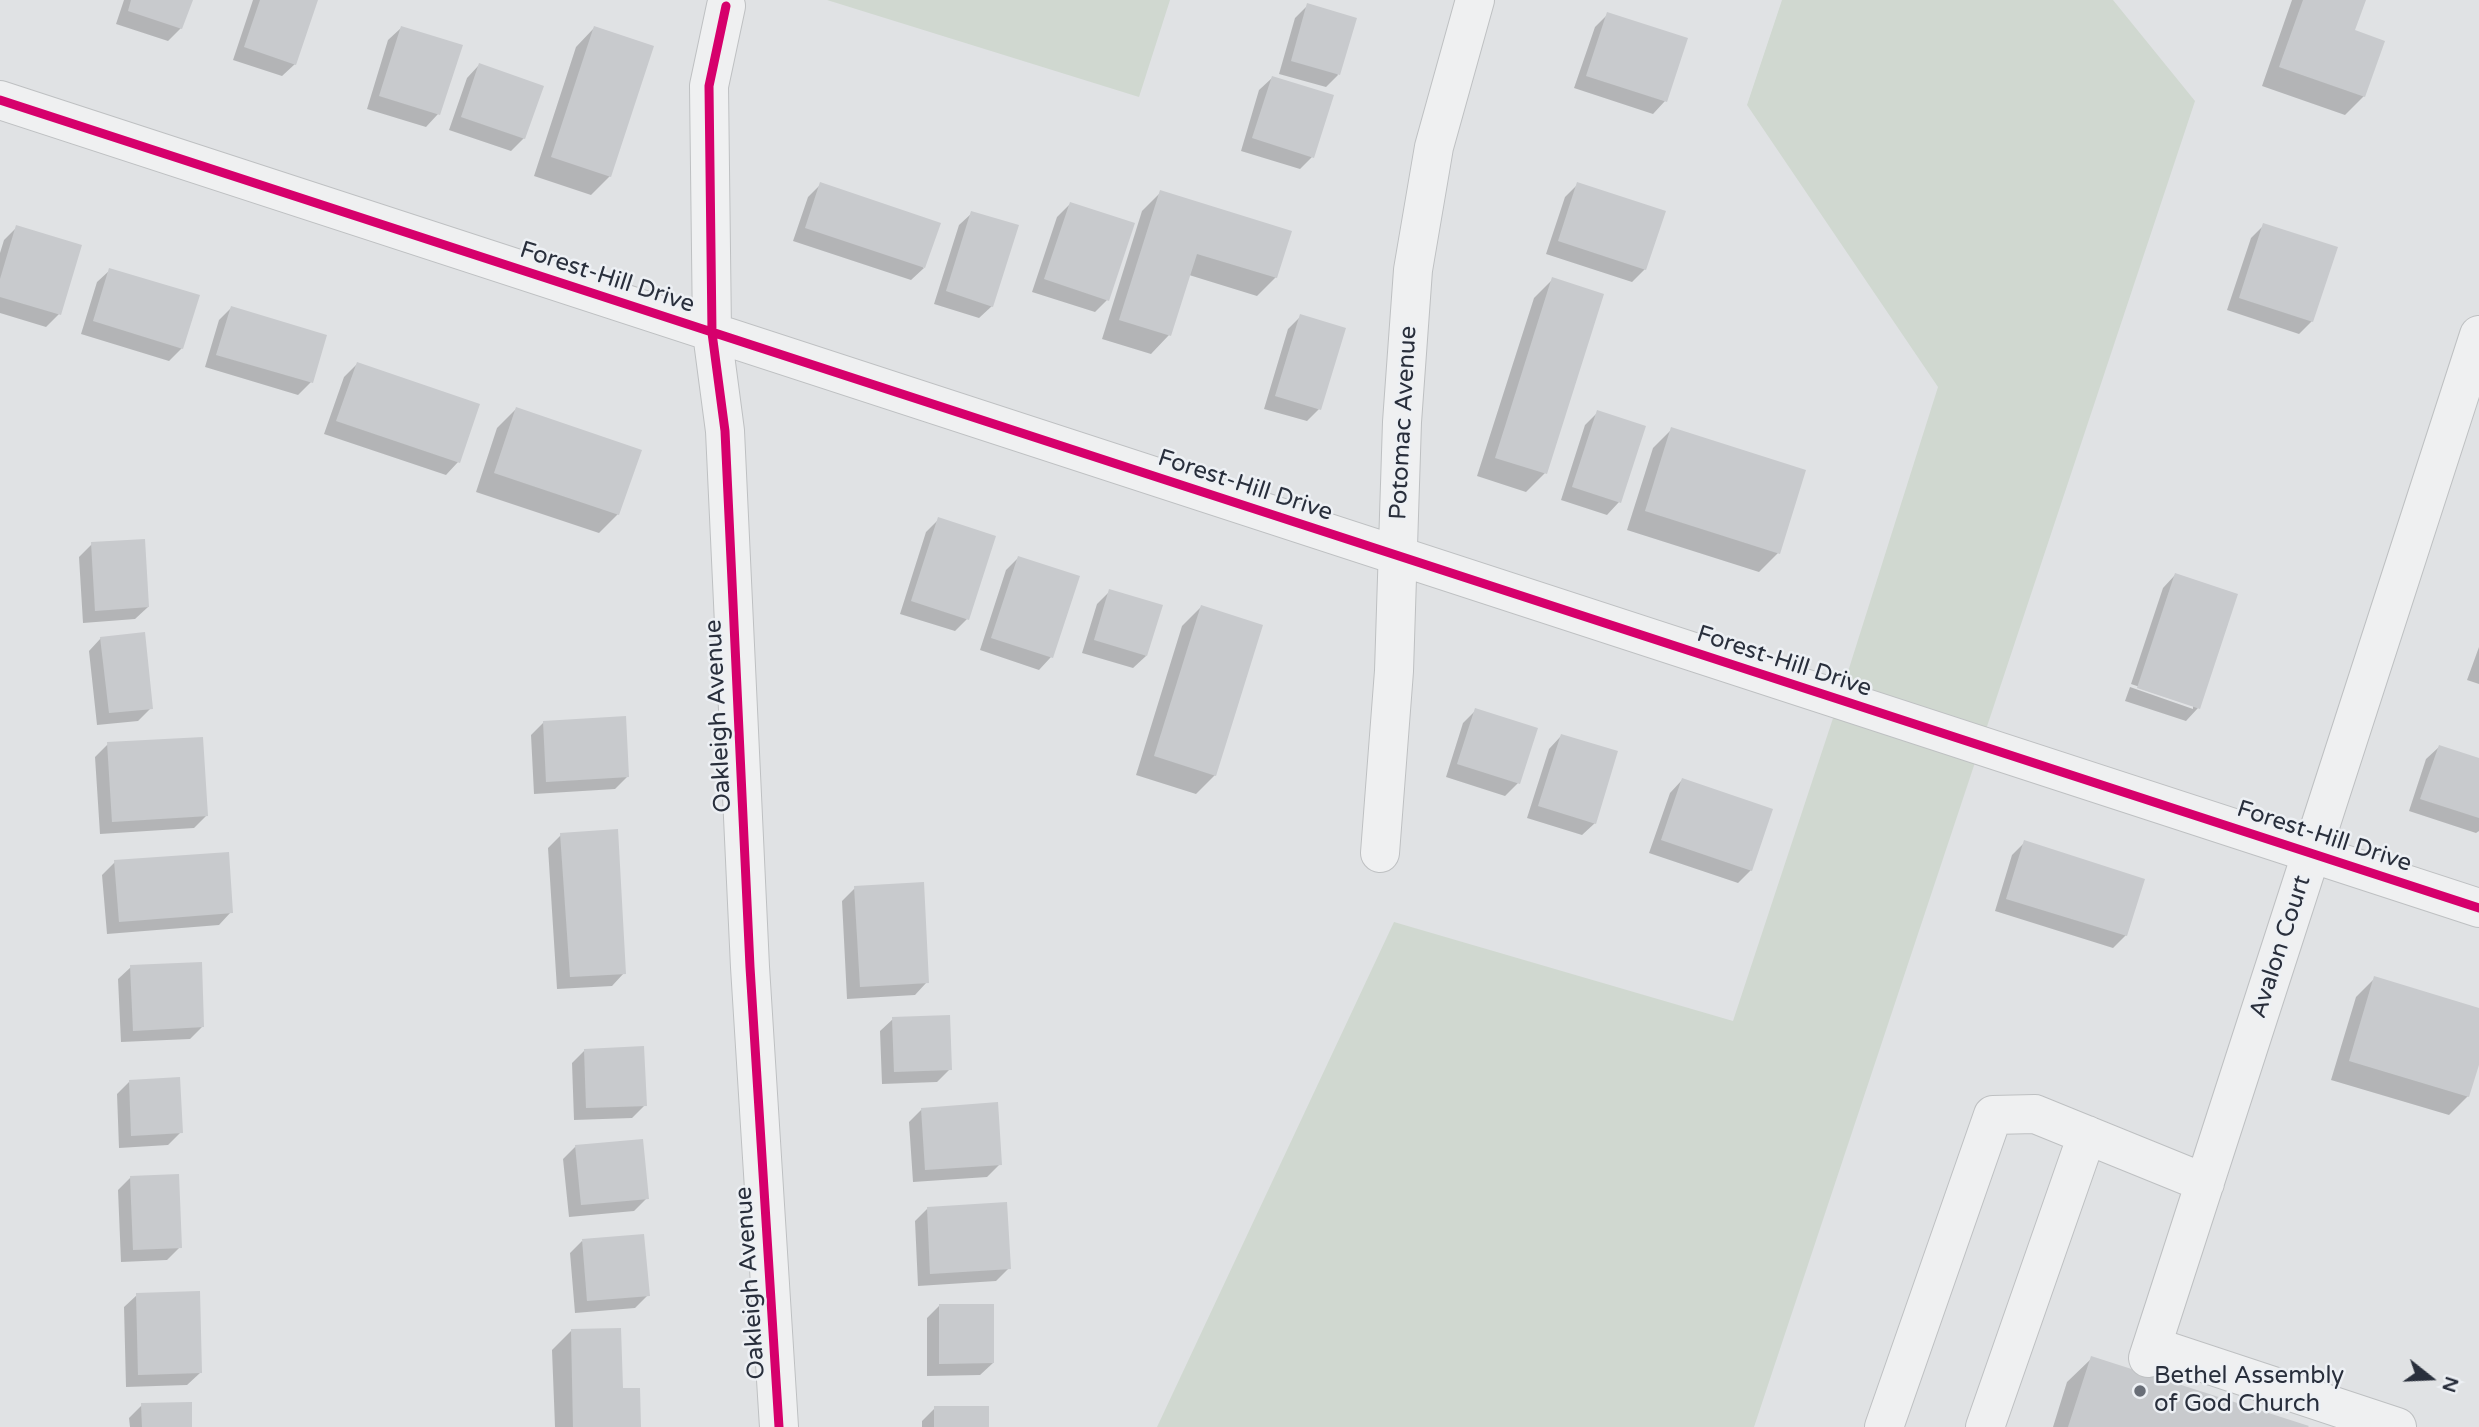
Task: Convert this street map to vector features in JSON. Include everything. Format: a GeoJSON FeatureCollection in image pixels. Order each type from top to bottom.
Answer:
{"type":"FeatureCollection","features":[{"type":"Feature","properties":{"kind":"street","name":"Potomac Avenue"},"geometry":{"type":"LineString","coordinates":[[1380,853],[1394,671],[1402,422],[1413,270],[1434,147],[1475,0]]}},
{"type":"Feature","properties":{"kind":"street","name":"Oakleigh Avenue"},"geometry":{"type":"LineString","coordinates":[[726,6],[709,86],[712,332],[725,431],[750,967],[779,1427]]}},
{"type":"Feature","properties":{"kind":"street","name":"Forest-Hill Drive"},"geometry":{"type":"LineString","coordinates":[[0,100],[2479,908]]}},
{"type":"Feature","properties":{"kind":"street","name":"Avalon Court"},"geometry":{"type":"LineString","coordinates":[[2397,1427],[2150,1352],[2479,335]]}},
{"type":"Feature","properties":{"kind":"street"},"geometry":{"type":"LineString","coordinates":[[1884,1427],[1993,1115],[2035,1114],[2205,1183]]}},
{"type":"Feature","properties":{"kind":"street"},"geometry":{"type":"LineString","coordinates":[[1985,1427],[2087,1135]]}},
{"type":"Feature","properties":{"kind":"shaded area"},"geometry":{"type":"Polygon","coordinates":[[[827,0],[1170,0],[1139,97],[827,0]]]}},
{"type":"Feature","properties":{"kind":"shaded area"},"geometry":{"type":"Polygon","coordinates":[[[1782,0],[2113,0],[2195,101],[1754,1427],[1157,1427],[1394,922],[1733,1021],[1938,387],[1747,105],[1782,0]]]}},
{"type":"Feature","properties":{"kind":"building"},"geometry":{"type":"Polygon","coordinates":[[[131,0],[193,0],[182,29],[128,11],[131,0]]]}},
{"type":"Feature","properties":{"kind":"building"},"geometry":{"type":"Polygon","coordinates":[[[260,0],[318,0],[296,65],[244,47],[260,0]]]}},
{"type":"Feature","properties":{"kind":"building"},"geometry":{"type":"Polygon","coordinates":[[[2303,0],[2366,0],[2355,30],[2385,41],[2365,97],[2279,67],[2303,0]]]}},
{"type":"Feature","properties":{"kind":"building"},"geometry":{"type":"Polygon","coordinates":[[[1307,3],[1357,18],[1340,75],[1291,61],[1307,3]]]}},
{"type":"Feature","properties":{"kind":"building"},"geometry":{"type":"Polygon","coordinates":[[[1607,12],[1688,38],[1667,102],[1586,76],[1607,12]]]}},
{"type":"Feature","properties":{"kind":"building"},"geometry":{"type":"Polygon","coordinates":[[[401,26],[463,45],[440,115],[379,96],[401,26]]]}},
{"type":"Feature","properties":{"kind":"building"},"geometry":{"type":"Polygon","coordinates":[[[594,26],[654,46],[611,177],[551,157],[594,26]]]}},
{"type":"Feature","properties":{"kind":"building"},"geometry":{"type":"Polygon","coordinates":[[[479,63],[544,86],[525,139],[461,117],[479,63]]]}},
{"type":"Feature","properties":{"kind":"building"},"geometry":{"type":"Polygon","coordinates":[[[1272,76],[1334,95],[1314,158],[1252,138],[1272,76]]]}},
{"type":"Feature","properties":{"kind":"building"},"geometry":{"type":"Polygon","coordinates":[[[820,182],[941,223],[925,268],[805,228],[820,182]]]}},
{"type":"Feature","properties":{"kind":"building"},"geometry":{"type":"Polygon","coordinates":[[[1577,182],[1666,211],[1646,270],[1558,241],[1577,182]]]}},
{"type":"Feature","properties":{"kind":"building"},"geometry":{"type":"Polygon","coordinates":[[[1160,190],[1292,231],[1277,278],[1197,254],[1171,336],[1119,320],[1160,190]]]}},
{"type":"Feature","properties":{"kind":"building"},"geometry":{"type":"Polygon","coordinates":[[[1070,202],[1135,223],[1109,301],[1044,279],[1070,202]]]}},
{"type":"Feature","properties":{"kind":"building"},"geometry":{"type":"Polygon","coordinates":[[[971,211],[1019,225],[993,307],[946,291],[971,211]]]}},
{"type":"Feature","properties":{"kind":"building"},"geometry":{"type":"Polygon","coordinates":[[[2263,223],[2338,247],[2313,322],[2239,298],[2263,223]]]}},
{"type":"Feature","properties":{"kind":"building"},"geometry":{"type":"Polygon","coordinates":[[[16,225],[82,245],[61,315],[0,297],[0,279],[16,225]]]}},
{"type":"Feature","properties":{"kind":"building"},"geometry":{"type":"Polygon","coordinates":[[[109,268],[200,295],[183,349],[93,321],[109,268]]]}},
{"type":"Feature","properties":{"kind":"building"},"geometry":{"type":"Polygon","coordinates":[[[1552,277],[1604,294],[1547,474],[1495,458],[1552,277]]]}},
{"type":"Feature","properties":{"kind":"building"},"geometry":{"type":"Polygon","coordinates":[[[231,306],[327,335],[313,383],[216,355],[231,306]]]}},
{"type":"Feature","properties":{"kind":"building"},"geometry":{"type":"Polygon","coordinates":[[[1300,314],[1346,328],[1321,410],[1275,396],[1300,314]]]}},
{"type":"Feature","properties":{"kind":"building"},"geometry":{"type":"Polygon","coordinates":[[[357,362],[480,404],[460,463],[336,421],[357,362]]]}},
{"type":"Feature","properties":{"kind":"building"},"geometry":{"type":"Polygon","coordinates":[[[516,407],[642,450],[619,515],[494,473],[516,407]]]}},
{"type":"Feature","properties":{"kind":"building"},"geometry":{"type":"Polygon","coordinates":[[[1597,410],[1646,426],[1621,503],[1572,487],[1597,410]]]}},
{"type":"Feature","properties":{"kind":"building"},"geometry":{"type":"Polygon","coordinates":[[[1671,427],[1806,470],[1780,554],[1645,511],[1671,427]]]}},
{"type":"Feature","properties":{"kind":"building"},"geometry":{"type":"Polygon","coordinates":[[[938,517],[996,536],[969,620],[911,601],[938,517]]]}},
{"type":"Feature","properties":{"kind":"building"},"geometry":{"type":"Polygon","coordinates":[[[145,539],[149,607],[95,611],[91,542],[145,539]]]}},
{"type":"Feature","properties":{"kind":"building"},"geometry":{"type":"Polygon","coordinates":[[[1018,556],[1080,576],[1053,658],[991,638],[1018,556]]]}},
{"type":"Feature","properties":{"kind":"building"},"geometry":{"type":"Polygon","coordinates":[[[2175,573],[2238,594],[2200,709],[2137,688],[2175,573]]]}},
{"type":"Feature","properties":{"kind":"building"},"geometry":{"type":"Polygon","coordinates":[[[1109,589],[1163,605],[1147,656],[1094,640],[1109,589]]]}},
{"type":"Feature","properties":{"kind":"building"},"geometry":{"type":"Polygon","coordinates":[[[1201,605],[1263,625],[1216,776],[1154,756],[1201,605]]]}},
{"type":"Feature","properties":{"kind":"building"},"geometry":{"type":"Polygon","coordinates":[[[145,632],[153,709],[109,713],[100,637],[145,632]]]}},
{"type":"Feature","properties":{"kind":"building"},"geometry":{"type":"Polygon","coordinates":[[[1475,708],[1538,728],[1520,784],[1457,764],[1475,708]]]}},
{"type":"Feature","properties":{"kind":"building"},"geometry":{"type":"Polygon","coordinates":[[[626,716],[629,777],[546,782],[543,721],[626,716]]]}},
{"type":"Feature","properties":{"kind":"building"},"geometry":{"type":"Polygon","coordinates":[[[1561,734],[1618,751],[1596,824],[1538,806],[1561,734]]]}},
{"type":"Feature","properties":{"kind":"building"},"geometry":{"type":"Polygon","coordinates":[[[203,737],[208,816],[112,822],[107,742],[203,737]]]}},
{"type":"Feature","properties":{"kind":"building"},"geometry":{"type":"Polygon","coordinates":[[[2439,745],[2479,758],[2479,818],[2420,799],[2439,745]]]}},
{"type":"Feature","properties":{"kind":"building"},"geometry":{"type":"Polygon","coordinates":[[[1682,778],[1773,809],[1752,871],[1661,840],[1682,778]]]}},
{"type":"Feature","properties":{"kind":"building"},"geometry":{"type":"Polygon","coordinates":[[[618,829],[626,974],[570,977],[560,833],[618,829]]]}},
{"type":"Feature","properties":{"kind":"building"},"geometry":{"type":"Polygon","coordinates":[[[2024,840],[2145,879],[2127,936],[2006,899],[2024,840]]]}},
{"type":"Feature","properties":{"kind":"building"},"geometry":{"type":"Polygon","coordinates":[[[229,852],[233,913],[119,922],[114,860],[229,852]]]}},
{"type":"Feature","properties":{"kind":"building"},"geometry":{"type":"Polygon","coordinates":[[[924,882],[929,983],[860,987],[854,886],[924,882]]]}},
{"type":"Feature","properties":{"kind":"building"},"geometry":{"type":"Polygon","coordinates":[[[202,962],[204,1027],[133,1031],[130,965],[202,962]]]}},
{"type":"Feature","properties":{"kind":"building"},"geometry":{"type":"Polygon","coordinates":[[[2374,976],[2479,1008],[2479,1065],[2469,1097],[2349,1061],[2374,976]]]}},
{"type":"Feature","properties":{"kind":"building"},"geometry":{"type":"Polygon","coordinates":[[[950,1015],[952,1070],[894,1072],[892,1017],[950,1015]]]}},
{"type":"Feature","properties":{"kind":"building"},"geometry":{"type":"Polygon","coordinates":[[[644,1046],[647,1106],[586,1108],[584,1049],[644,1046]]]}},
{"type":"Feature","properties":{"kind":"building"},"geometry":{"type":"Polygon","coordinates":[[[180,1077],[183,1133],[131,1136],[129,1080],[180,1077]]]}},
{"type":"Feature","properties":{"kind":"building"},"geometry":{"type":"Polygon","coordinates":[[[998,1102],[1002,1165],[925,1170],[921,1108],[998,1102]]]}},
{"type":"Feature","properties":{"kind":"building"},"geometry":{"type":"Polygon","coordinates":[[[643,1139],[649,1199],[581,1205],[575,1145],[643,1139]]]}},
{"type":"Feature","properties":{"kind":"building"},"geometry":{"type":"Polygon","coordinates":[[[179,1174],[182,1248],[133,1250],[130,1176],[179,1174]]]}},
{"type":"Feature","properties":{"kind":"building"},"geometry":{"type":"Polygon","coordinates":[[[1007,1202],[1011,1269],[930,1274],[927,1207],[1007,1202]]]}},
{"type":"Feature","properties":{"kind":"building"},"geometry":{"type":"Polygon","coordinates":[[[644,1234],[650,1296],[587,1301],[582,1239],[644,1234]]]}},
{"type":"Feature","properties":{"kind":"building"},"geometry":{"type":"Polygon","coordinates":[[[200,1291],[202,1373],[138,1375],[136,1293],[200,1291]]]}},
{"type":"Feature","properties":{"kind":"building"},"geometry":{"type":"Polygon","coordinates":[[[939,1304],[994,1304],[994,1363],[939,1364],[939,1304]]]}},
{"type":"Feature","properties":{"kind":"building"},"geometry":{"type":"Polygon","coordinates":[[[621,1328],[623,1388],[640,1388],[641,1427],[573,1427],[571,1329],[621,1328]]]}},
{"type":"Feature","properties":{"kind":"building","name":"Bethel Assembly of God Church"},"geometry":{"type":"Polygon","coordinates":[[[2091,1356],[2309,1426],[2068,1427],[2091,1356]]]}},
{"type":"Feature","properties":{"kind":"building"},"geometry":{"type":"Polygon","coordinates":[[[192,1402],[192,1427],[142,1427],[141,1403],[192,1402]]]}},
{"type":"Feature","properties":{"kind":"building"},"geometry":{"type":"Polygon","coordinates":[[[934,1406],[989,1406],[989,1427],[934,1427],[934,1406]]]}},
{"type":"Feature","properties":{"kind":"cycle path"},"geometry":{"type":"LineString","coordinates":[[726,6],[709,86],[712,333],[725,431],[750,967],[779,1427]]}},
{"type":"Feature","properties":{"kind":"cycle path"},"geometry":{"type":"LineString","coordinates":[[0,100],[2479,908]]}},
{"type":"Feature","properties":{"kind":"place","name":"Bethel Assembly of God Church"},"geometry":{"type":"Point","coordinates":[2140,1391]}}]}
